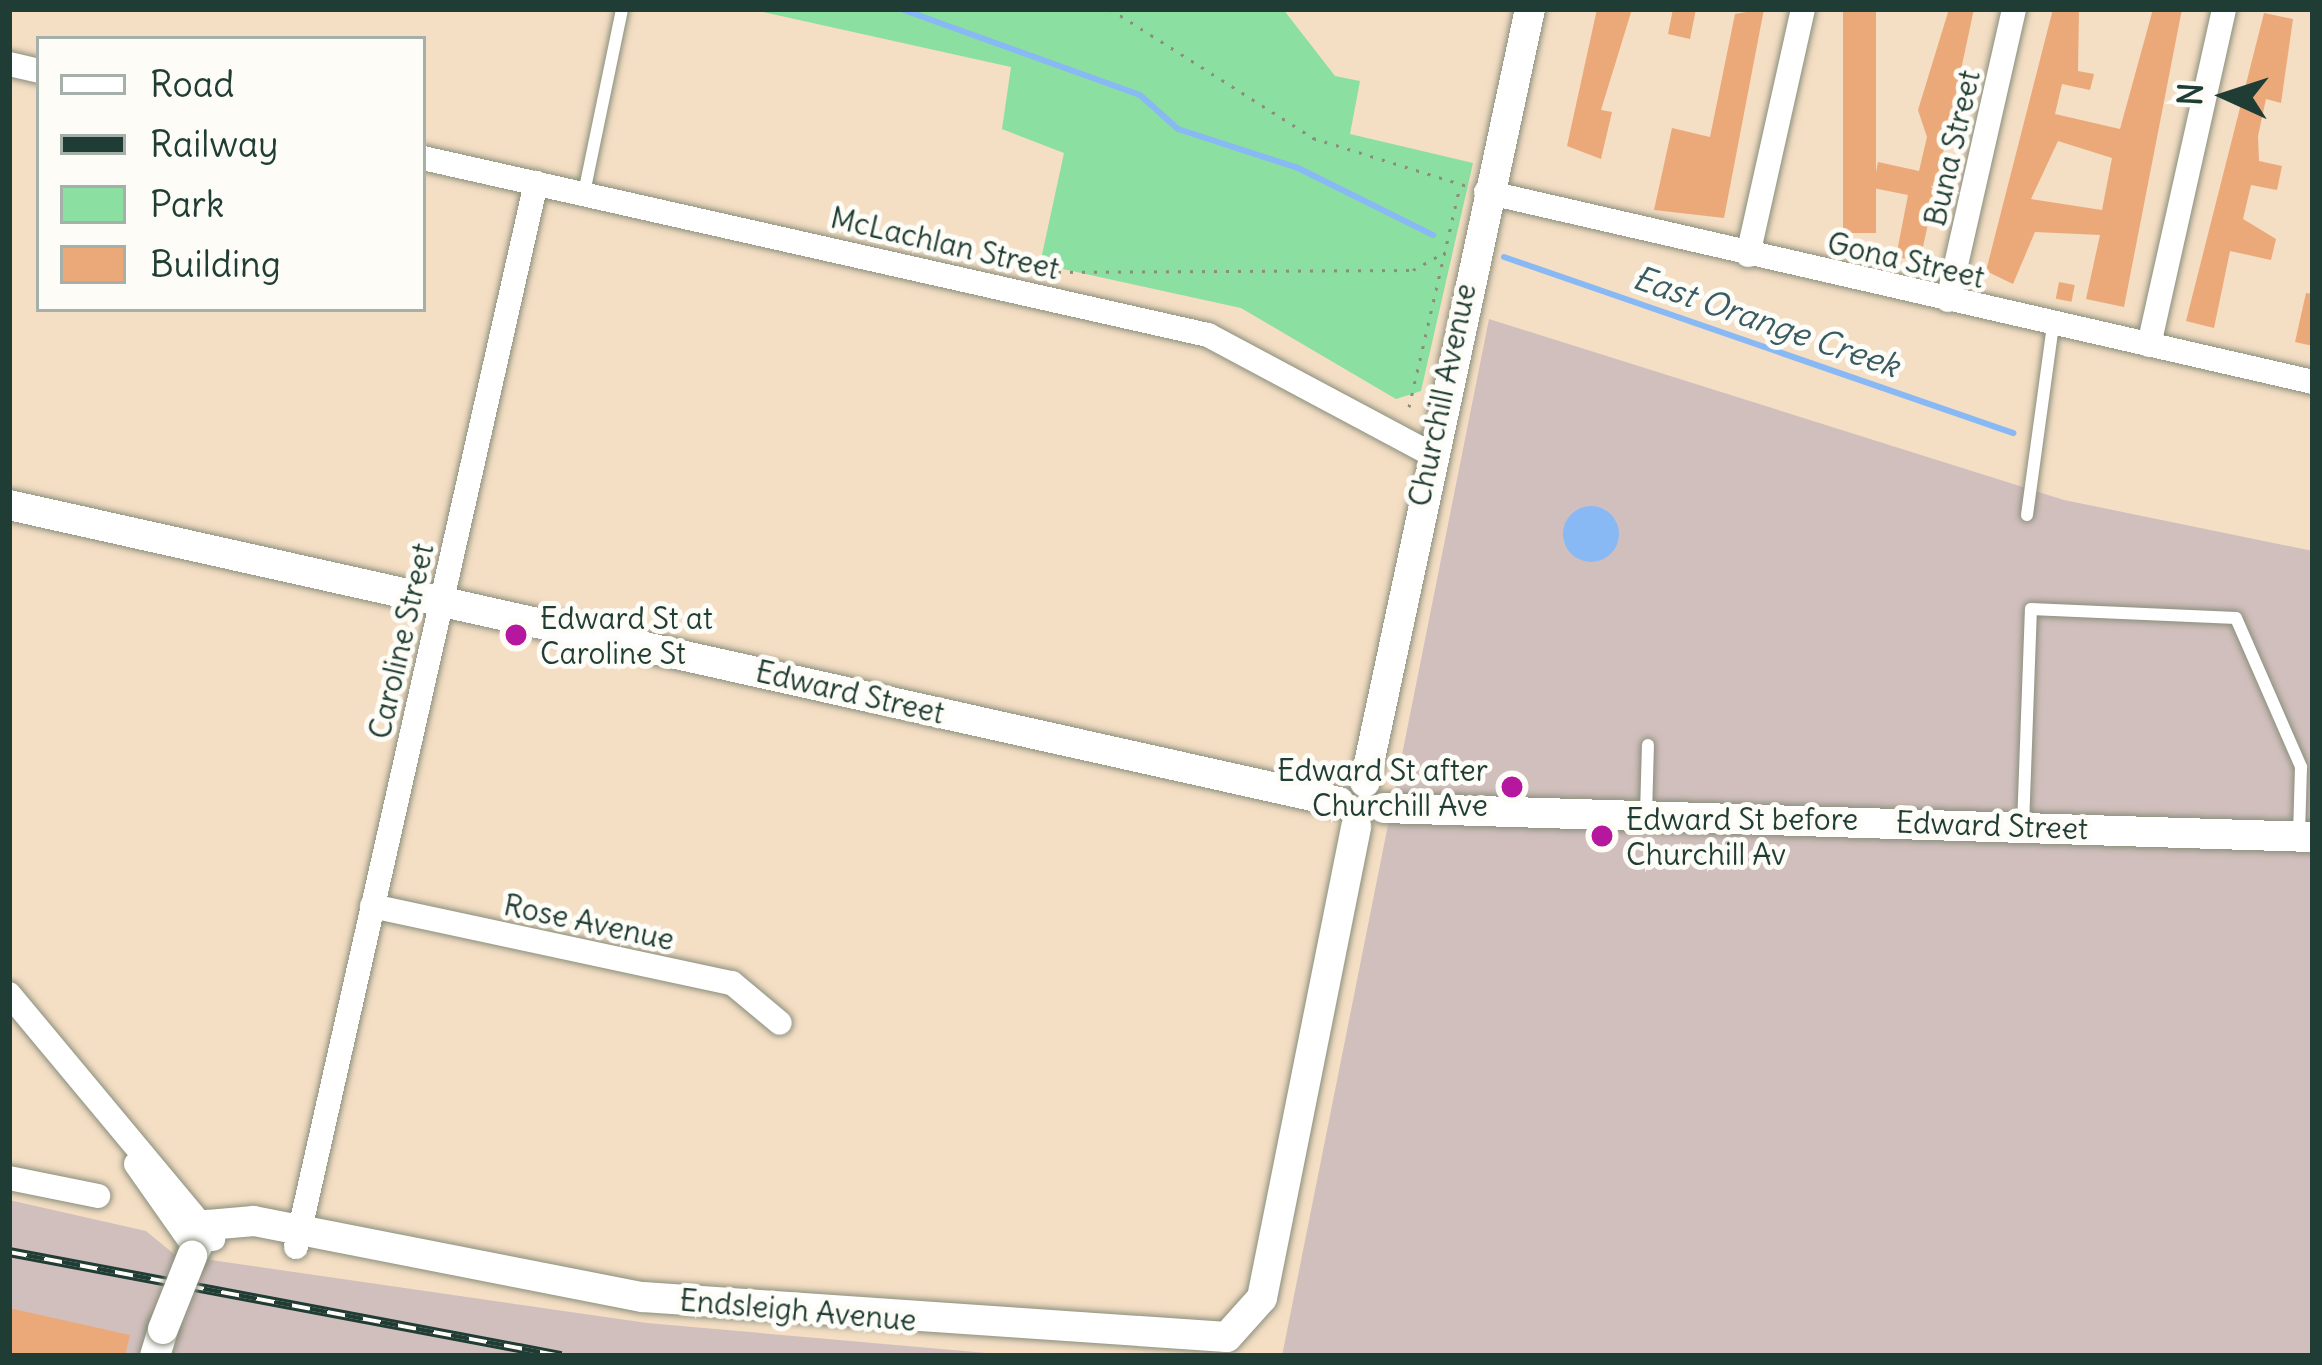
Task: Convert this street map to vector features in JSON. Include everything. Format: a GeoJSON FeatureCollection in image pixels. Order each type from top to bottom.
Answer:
{"type":"FeatureCollection","features":[{"type":"Feature","properties":{"kind":"street","name":"Churchill Avenue"},"geometry":{"type":"LineString","coordinates":[[1365,782],[1429,453],[1473,188],[1530,9]]}},
{"type":"Feature","properties":{"kind":"street"},"geometry":{"type":"LineString","coordinates":[[1748,255],[1803,9]]}},
{"type":"Feature","properties":{"kind":"street","name":"Buna Street"},"geometry":{"type":"LineString","coordinates":[[1948,300],[2014,9]]}},
{"type":"Feature","properties":{"kind":"street"},"geometry":{"type":"LineString","coordinates":[[2149,345],[2224,9]]}},
{"type":"Feature","properties":{"kind":"street","name":"McLachlan Street"},"geometry":{"type":"LineString","coordinates":[[426,159],[1208,335],[1429,453]]}},
{"type":"Feature","properties":{"kind":"street","name":"Caroline Street"},"geometry":{"type":"LineString","coordinates":[[298,1238],[536,183]]}},
{"type":"Feature","properties":{"kind":"street","name":"Gona Street"},"geometry":{"type":"LineString","coordinates":[[1473,188],[2313,382]]}},
{"type":"Feature","properties":{"kind":"street","name":"Edward Street"},"geometry":{"type":"LineString","coordinates":[[9,505],[440,600],[1348,814]]}},
{"type":"Feature","properties":{"kind":"street"},"geometry":{"type":"LineString","coordinates":[[1365,782],[1384,808],[1348,814],[1365,782]]}},
{"type":"Feature","properties":{"kind":"street","name":"Edward Street"},"geometry":{"type":"LineString","coordinates":[[1384,808],[2306,836]]}},
{"type":"Feature","properties":{"kind":"street","name":"Endsleigh Avenue"},"geometry":{"type":"LineString","coordinates":[[202,1242],[298,1238],[664,1299],[1238,1332],[1262,1298],[1348,814]]}},
{"type":"Feature","properties":{"kind":"street","name":"Rose Avenue"},"geometry":{"type":"LineString","coordinates":[[372,906],[732,983],[780,1023]]}},
{"type":"Feature","properties":{"kind":"street"},"geometry":{"type":"LineString","coordinates":[[9,997],[202,1242],[159,1343]]}},
{"type":"Feature","properties":{"kind":"street","name":"Caroline Street"},"geometry":{"type":"LineString","coordinates":[[254,1221],[294,1196],[325,1112]]}},
{"type":"Feature","properties":{"kind":"street"},"geometry":{"type":"LineString","coordinates":[[9,1178],[98,1196]]}},
{"type":"Feature","properties":{"kind":"street","name":"Endsleigh Avenue"},"geometry":{"type":"LineString","coordinates":[[202,1242],[254,1221],[298,1238]]}},
{"type":"Feature","properties":{"kind":"lane"},"geometry":{"type":"LineString","coordinates":[[584,193],[622,9]]}},
{"type":"Feature","properties":{"kind":"lane"},"geometry":{"type":"LineString","coordinates":[[2026,515],[2053,324]]}},
{"type":"Feature","properties":{"kind":"lane"},"geometry":{"type":"LineString","coordinates":[[2023,826],[2030,609],[2236,618],[2301,767],[2306,836]]}},
{"type":"Feature","properties":{"kind":"lane"},"geometry":{"type":"LineString","coordinates":[[1646,815],[1648,745]]}},
{"type":"Feature","properties":{"kind":"path"},"geometry":{"type":"LineString","coordinates":[[1110,9],[1313,137],[1473,188],[1445,252],[1409,407]]}},
{"type":"Feature","properties":{"kind":"path"},"geometry":{"type":"LineString","coordinates":[[1041,295],[1046,270],[1413,270],[1445,252]]}},
{"type":"Feature","properties":{"kind":"shaded area"},"geometry":{"type":"Polygon","coordinates":[[[1489,319],[2064,500],[2313,551],[2313,1356],[1282,1356],[1489,319]]]}},
{"type":"Feature","properties":{"kind":"shaded area"},"geometry":{"type":"Polygon","coordinates":[[[9,1200],[146,1231],[174,1254],[204,1259],[647,1323],[1021,1356],[9,1356],[9,1200]]]}},
{"type":"Feature","properties":{"kind":"green space"},"geometry":{"type":"Polygon","coordinates":[[[750,9],[1283,9],[1335,76],[1360,81],[1350,134],[1473,163],[1421,391],[1396,399],[1241,308],[1040,264],[1064,153],[1002,129],[1011,67],[750,9]]]}},
{"type":"Feature","properties":{"kind":"water"},"geometry":{"type":"Polygon","coordinates":[[[1591,506],[1611,514],[1619,534],[1611,554],[1591,562],[1571,554],[1563,534],[1571,514],[1591,506]]]}},
{"type":"Feature","properties":{"kind":"building"},"geometry":{"type":"Polygon","coordinates":[[[1597,9],[1632,9],[1601,110],[1612,112],[1601,159],[1567,146],[1597,9]]]}},
{"type":"Feature","properties":{"kind":"building"},"geometry":{"type":"Polygon","coordinates":[[[1673,9],[1696,9],[1690,39],[1668,34],[1673,9]]]}},
{"type":"Feature","properties":{"kind":"building"},"geometry":{"type":"Polygon","coordinates":[[[1764,9],[1724,218],[1654,210],[1672,128],[1710,137],[1735,14],[1764,9]]]}},
{"type":"Feature","properties":{"kind":"building"},"geometry":{"type":"Polygon","coordinates":[[[1843,9],[1876,9],[1876,233],[1843,233],[1843,9]]]}},
{"type":"Feature","properties":{"kind":"building"},"geometry":{"type":"Polygon","coordinates":[[[1949,9],[1974,9],[1920,261],[1896,257],[1908,195],[1873,188],[1878,162],[1919,171],[1927,137],[1918,110],[1949,9]]]}},
{"type":"Feature","properties":{"kind":"building"},"geometry":{"type":"Polygon","coordinates":[[[2053,9],[2079,9],[2078,71],[2094,74],[2090,90],[2062,84],[2055,114],[2120,129],[2153,9],[2182,9],[2124,307],[2086,299],[2100,235],[2035,232],[2013,284],[1986,271],[2053,9]],[[2058,141],[2031,199],[2102,210],[2112,158],[2058,141]]]}},
{"type":"Feature","properties":{"kind":"building"},"geometry":{"type":"Polygon","coordinates":[[[2264,13],[2293,19],[2281,103],[2266,99],[2258,136],[2259,161],[2282,166],[2277,190],[2251,185],[2243,219],[2276,239],[2271,260],[2230,251],[2214,328],[2186,321],[2264,13]]]}},
{"type":"Feature","properties":{"kind":"building"},"geometry":{"type":"Polygon","coordinates":[[[2059,282],[2075,285],[2071,302],[2056,299],[2059,282]]]}},
{"type":"Feature","properties":{"kind":"building"},"geometry":{"type":"Polygon","coordinates":[[[2306,293],[2313,294],[2313,346],[2295,342],[2306,293]]]}},
{"type":"Feature","properties":{"kind":"building"},"geometry":{"type":"Polygon","coordinates":[[[9,1308],[130,1335],[125,1356],[9,1356],[9,1308]]]}},
{"type":"Feature","properties":{"kind":"waterway","name":"East Orange Creek"},"geometry":{"type":"LineString","coordinates":[[901,9],[1140,95],[1178,129],[1298,168],[1433,235]]}},
{"type":"Feature","properties":{"kind":"waterway","name":"East Orange Creek"},"geometry":{"type":"LineString","coordinates":[[1504,257],[2013,433]]}},
{"type":"Feature","properties":{"kind":"railway"},"geometry":{"type":"LineString","coordinates":[[9,1252],[561,1356]]}},
{"type":"Feature","properties":{"kind":"place","name":"Edward St at Caroline St"},"geometry":{"type":"Point","coordinates":[516,635]}},
{"type":"Feature","properties":{"kind":"place","name":"Edward St after Churchill Ave"},"geometry":{"type":"Point","coordinates":[1512,787]}},
{"type":"Feature","properties":{"kind":"place","name":"Edward St before Churchill Av"},"geometry":{"type":"Point","coordinates":[1602,836]}}]}
